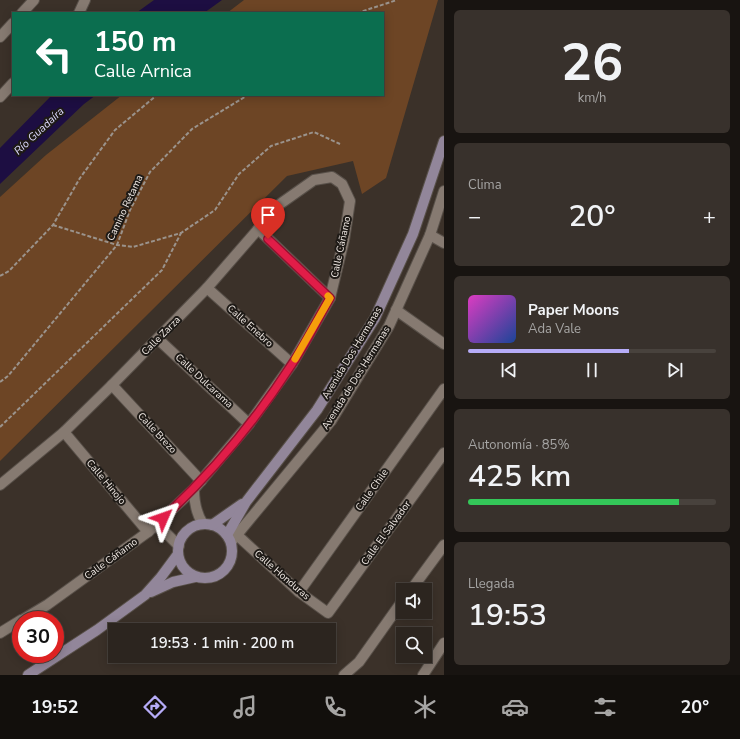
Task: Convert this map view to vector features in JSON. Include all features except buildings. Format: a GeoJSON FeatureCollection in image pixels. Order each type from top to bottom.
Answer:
{"type":"FeatureCollection","features":[{"type":"Feature","properties":{"kind":"main road","name":"Avenida Dos Hermanas"},"geometry":{"type":"LineString","coordinates":[[232,537],[246,502],[317,410],[375,318],[413,234],[444,141]]}},
{"type":"Feature","properties":{"kind":"main road","name":"Avenida Dos Hermanas"},"geometry":{"type":"LineString","coordinates":[[208,525],[246,502]]}},
{"type":"Feature","properties":{"kind":"main road"},"geometry":{"type":"LineString","coordinates":[[28,675],[97,630],[145,594],[161,577],[178,550],[183,535],[187,531],[208,525],[222,530],[232,537],[232,553],[226,569],[217,576],[212,578],[195,577],[173,582],[145,594]]}},
{"type":"Feature","properties":{"kind":"main road"},"geometry":{"type":"LineString","coordinates":[[178,550],[181,564],[187,572],[195,577]]}},
{"type":"Feature","properties":{"kind":"street"},"geometry":{"type":"LineString","coordinates":[[23,12],[34,0]]}},
{"type":"Feature","properties":{"kind":"street"},"geometry":{"type":"LineString","coordinates":[[79,12],[85,0]]}},
{"type":"Feature","properties":{"kind":"street"},"geometry":{"type":"LineString","coordinates":[[0,38],[12,24]]}},
{"type":"Feature","properties":{"kind":"street"},"geometry":{"type":"LineString","coordinates":[[0,97],[12,84]]}},
{"type":"Feature","properties":{"kind":"street","name":"Calle Cáñamo"},"geometry":{"type":"LineString","coordinates":[[37,611],[150,530],[194,489],[249,424],[292,364],[330,298],[344,240],[350,201],[342,184],[332,177],[314,180]]}},
{"type":"Feature","properties":{"kind":"street","name":"Calle Zarza"},"geometry":{"type":"LineString","coordinates":[[0,485],[64,432],[207,288],[280,204],[314,180]]}},
{"type":"Feature","properties":{"kind":"street","name":"Avenida de Dos Hermanas"},"geometry":{"type":"LineString","coordinates":[[232,537],[331,421],[389,326],[430,235],[444,191]]}},
{"type":"Feature","properties":{"kind":"street"},"geometry":{"type":"LineString","coordinates":[[258,229],[330,298]]}},
{"type":"Feature","properties":{"kind":"street"},"geometry":{"type":"LineString","coordinates":[[430,235],[444,243]]}},
{"type":"Feature","properties":{"kind":"street","name":"Calle Enebro"},"geometry":{"type":"LineString","coordinates":[[207,288],[292,364]]}},
{"type":"Feature","properties":{"kind":"street"},"geometry":{"type":"LineString","coordinates":[[396,310],[444,344]]}},
{"type":"Feature","properties":{"kind":"street","name":"Calle Dulcarama"},"geometry":{"type":"LineString","coordinates":[[158,339],[249,424]]}},
{"type":"Feature","properties":{"kind":"street","name":"Calle Brezo"},"geometry":{"type":"LineString","coordinates":[[112,385],[202,481]]}},
{"type":"Feature","properties":{"kind":"street","name":"Calle Chile"},"geometry":{"type":"LineString","coordinates":[[299,592],[444,388]]}},
{"type":"Feature","properties":{"kind":"street","name":"Calle Hinojo"},"geometry":{"type":"LineString","coordinates":[[64,432],[150,530]]}},
{"type":"Feature","properties":{"kind":"street","name":"Calle El Salvador"},"geometry":{"type":"LineString","coordinates":[[328,613],[444,453]]}},
{"type":"Feature","properties":{"kind":"street"},"geometry":{"type":"LineString","coordinates":[[194,489],[194,502],[197,514],[208,525]]}},
{"type":"Feature","properties":{"kind":"street"},"geometry":{"type":"LineString","coordinates":[[150,530],[161,528],[171,536],[178,550]]}},
{"type":"Feature","properties":{"kind":"street","name":"Calle Honduras"},"geometry":{"type":"LineString","coordinates":[[232,537],[299,592],[328,613]]}},
{"type":"Feature","properties":{"kind":"street"},"geometry":{"type":"LineString","coordinates":[[416,583],[444,545]]}},
{"type":"Feature","properties":{"kind":"street"},"geometry":{"type":"LineString","coordinates":[[344,675],[358,662],[396,610]]}},
{"type":"Feature","properties":{"kind":"street","name":"Calle Cáñamo"},"geometry":{"type":"LineString","coordinates":[[0,633],[12,626]]}},
{"type":"Feature","properties":{"kind":"street"},"geometry":{"type":"LineString","coordinates":[[423,675],[444,643]]}},
{"type":"Feature","properties":{"kind":"path"},"geometry":{"type":"LineString","coordinates":[[359,12],[397,0]]}},
{"type":"Feature","properties":{"kind":"path"},"geometry":{"type":"LineString","coordinates":[[0,276],[10,271],[54,225],[80,178],[115,130],[156,96]]}},
{"type":"Feature","properties":{"kind":"path","name":"Camino Retama"},"geometry":{"type":"LineString","coordinates":[[0,382],[8,376],[117,245],[130,210],[150,172],[192,129],[246,96]]}},
{"type":"Feature","properties":{"kind":"path"},"geometry":{"type":"LineString","coordinates":[[54,225],[117,245],[133,247],[181,233],[215,210],[239,174],[271,146],[314,132],[340,144]]}},
{"type":"Feature","properties":{"kind":"path"},"geometry":{"type":"LineString","coordinates":[[0,427],[162,270],[181,233]]}},
{"type":"Feature","properties":{"kind":"shaded area"},"geometry":{"type":"Polygon","coordinates":[[[244,0],[438,0],[386,178],[362,194],[353,161],[287,176],[0,461],[0,197],[46,155],[121,96],[384,96],[384,12],[228,12],[244,0]]]}},
{"type":"Feature","properties":{"kind":"water"},"geometry":{"type":"Polygon","coordinates":[[[154,0],[222,0],[205,12],[137,12],[154,0]]]}},
{"type":"Feature","properties":{"kind":"water","name":"Río Guadaíra"},"geometry":{"type":"Polygon","coordinates":[[[51,96],[95,96],[84,104],[0,184],[0,148],[51,96]]]}},
{"type":"Feature","properties":{"kind":"slow traffic"},"geometry":{"type":"LineString","coordinates":[[295,359],[330,298],[328,296]]}},
{"type":"Feature","properties":{"kind":"route"},"geometry":{"type":"LineString","coordinates":[[163,518],[202,481],[249,424],[292,364],[330,298],[268,239]]}}]}
